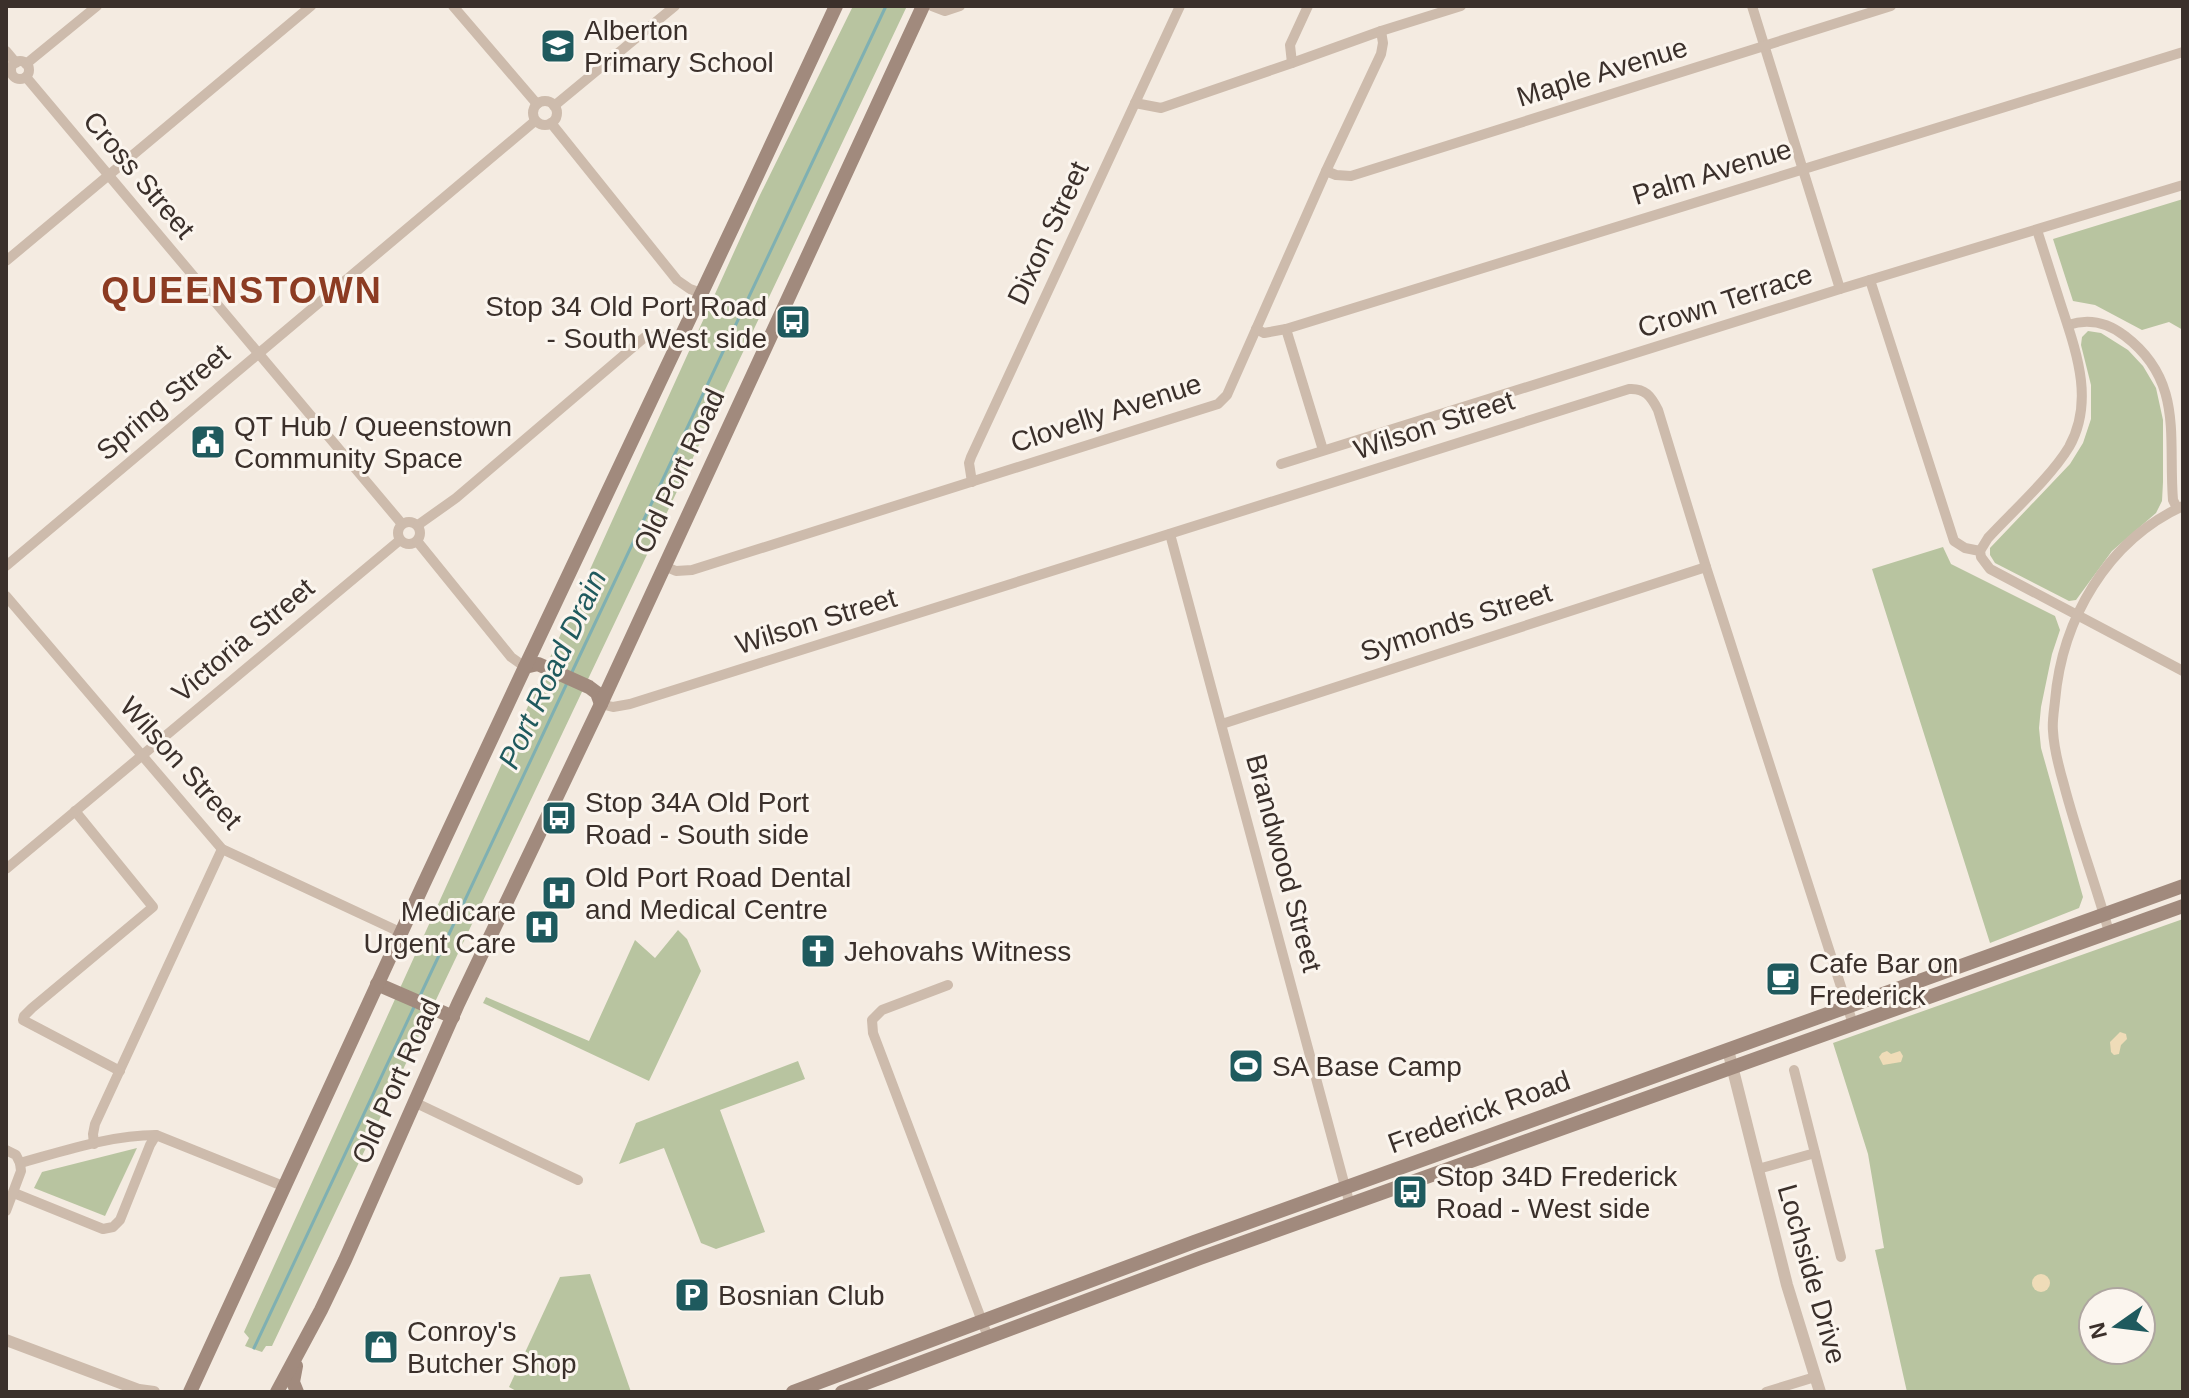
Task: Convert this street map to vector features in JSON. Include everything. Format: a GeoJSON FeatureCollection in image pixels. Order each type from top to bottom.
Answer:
{"type":"FeatureCollection","features":[{"type":"Feature","properties":{"kind":"main road","name":"Old Port Road"},"geometry":{"type":"LineString","coordinates":[[190,1392],[377,984],[836,6]]}},
{"type":"Feature","properties":{"kind":"main road","name":"Old Port Road"},"geometry":{"type":"LineString","coordinates":[[277,1392],[345,1260],[453,1017],[923,6]]}},
{"type":"Feature","properties":{"kind":"main road"},"geometry":{"type":"LineString","coordinates":[[525,667],[542,665],[589,687],[597,693],[601,704]]}},
{"type":"Feature","properties":{"kind":"main road","name":"Frederick Road"},"geometry":{"type":"LineString","coordinates":[[793,1392],[1345,1188],[2183,886]]}},
{"type":"Feature","properties":{"kind":"main road","name":"Frederick Road"},"geometry":{"type":"LineString","coordinates":[[842,1392],[1350,1205],[2183,906]]}},
{"type":"Feature","properties":{"kind":"main road"},"geometry":{"type":"LineString","coordinates":[[377,984],[453,1017]]}},
{"type":"Feature","properties":{"kind":"main road"},"geometry":{"type":"LineString","coordinates":[[297,1392],[293,1382],[298,1354]]}},
{"type":"Feature","properties":{"kind":"street"},"geometry":{"type":"LineString","coordinates":[[6,51],[21,63],[29,70],[26,77],[10,79],[11,70],[21,63],[97,6]]}},
{"type":"Feature","properties":{"kind":"street"},"geometry":{"type":"LineString","coordinates":[[6,261],[311,6]]}},
{"type":"Feature","properties":{"kind":"street"},"geometry":{"type":"LineString","coordinates":[[453,6],[537,104]]}},
{"type":"Feature","properties":{"kind":"street"},"geometry":{"type":"LineString","coordinates":[[554,106],[675,6]]}},
{"type":"Feature","properties":{"kind":"street"},"geometry":{"type":"LineString","coordinates":[[932,6],[945,11],[960,6]]}},
{"type":"Feature","properties":{"kind":"street","name":"Dixon Street"},"geometry":{"type":"LineString","coordinates":[[972,482],[971,457],[1180,6]]}},
{"type":"Feature","properties":{"kind":"street"},"geometry":{"type":"LineString","coordinates":[[1292,63],[1290,45],[1308,6]]}},
{"type":"Feature","properties":{"kind":"street"},"geometry":{"type":"LineString","coordinates":[[1135,103],[1161,108],[1461,6]]}},
{"type":"Feature","properties":{"kind":"street"},"geometry":{"type":"LineString","coordinates":[[1752,6],[1840,289]]}},
{"type":"Feature","properties":{"kind":"street","name":"Maple Avenue"},"geometry":{"type":"LineString","coordinates":[[1326,171],[1351,176],[1891,6]]}},
{"type":"Feature","properties":{"kind":"street","name":"Clovelly Avenue"},"geometry":{"type":"LineString","coordinates":[[664,566],[676,571],[692,570],[1218,404],[1227,395],[1381,54],[1381,31]]}},
{"type":"Feature","properties":{"kind":"street","name":"Palm Avenue"},"geometry":{"type":"LineString","coordinates":[[1256,329],[1264,333],[1286,329],[2183,52]]}},
{"type":"Feature","properties":{"kind":"street","name":"Cross Street"},"geometry":{"type":"LineString","coordinates":[[26,77],[402,524]]}},
{"type":"Feature","properties":{"kind":"street"},"geometry":{"type":"LineString","coordinates":[[544,101],[554,106],[557,114],[551,123],[542,125],[535,121],[532,114],[537,104],[544,101]]}},
{"type":"Feature","properties":{"kind":"street","name":"Spring Street"},"geometry":{"type":"LineString","coordinates":[[6,566],[535,121]]}},
{"type":"Feature","properties":{"kind":"street"},"geometry":{"type":"LineString","coordinates":[[551,123],[677,280],[701,293]]}},
{"type":"Feature","properties":{"kind":"street","name":"Crown Terrace"},"geometry":{"type":"LineString","coordinates":[[1281,464],[2183,185]]}},
{"type":"Feature","properties":{"kind":"street"},"geometry":{"type":"LineString","coordinates":[[2037,230],[2079,364],[2083,390],[2081,417],[2070,446],[2056,465],[1988,538],[1980,551],[1984,564],[2183,671]]}},
{"type":"Feature","properties":{"kind":"street"},"geometry":{"type":"LineString","coordinates":[[1870,280],[1954,541],[1965,548],[1980,551]]}},
{"type":"Feature","properties":{"kind":"street"},"geometry":{"type":"LineString","coordinates":[[2068,325],[2086,321],[2104,323],[2135,344],[2153,366],[2167,394],[2172,431],[2173,500],[2180,507],[2124,546],[2100,574],[2077,614],[2057,681],[2052,729],[2057,758],[2069,807],[2109,932]]}},
{"type":"Feature","properties":{"kind":"street"},"geometry":{"type":"LineString","coordinates":[[1286,329],[1323,450]]}},
{"type":"Feature","properties":{"kind":"street"},"geometry":{"type":"LineString","coordinates":[[418,525],[456,498],[645,337],[660,336],[678,342]]}},
{"type":"Feature","properties":{"kind":"street","name":"Wilson Street"},"geometry":{"type":"LineString","coordinates":[[601,704],[613,707],[630,704],[1629,389],[1638,389],[1646,392],[1658,410],[1853,1024]]}},
{"type":"Feature","properties":{"kind":"street"},"geometry":{"type":"LineString","coordinates":[[417,541],[407,544],[400,540],[398,531],[402,524],[409,521],[418,525]]}},
{"type":"Feature","properties":{"kind":"street"},"geometry":{"type":"LineString","coordinates":[[417,541],[420,532],[418,525]]}},
{"type":"Feature","properties":{"kind":"street","name":"Brandwood Street"},"geometry":{"type":"LineString","coordinates":[[1170,534],[1350,1205]]}},
{"type":"Feature","properties":{"kind":"street","name":"Victoria Street"},"geometry":{"type":"LineString","coordinates":[[6,869],[400,540]]}},
{"type":"Feature","properties":{"kind":"street"},"geometry":{"type":"LineString","coordinates":[[417,541],[511,657],[525,667]]}},
{"type":"Feature","properties":{"kind":"street","name":"Symonds Street"},"geometry":{"type":"LineString","coordinates":[[1222,724],[1706,567]]}},
{"type":"Feature","properties":{"kind":"street","name":"Wilson Street"},"geometry":{"type":"LineString","coordinates":[[6,596],[222,849],[402,933]]}},
{"type":"Feature","properties":{"kind":"street"},"geometry":{"type":"LineString","coordinates":[[75,811],[153,907],[32,1008],[23,1020],[120,1071]]}},
{"type":"Feature","properties":{"kind":"street"},"geometry":{"type":"LineString","coordinates":[[94,1144],[95,1124],[222,849]]}},
{"type":"Feature","properties":{"kind":"street"},"geometry":{"type":"LineString","coordinates":[[948,985],[882,1010],[872,1020],[873,1033],[988,1337]]}},
{"type":"Feature","properties":{"kind":"street","name":"Lochside Drive"},"geometry":{"type":"LineString","coordinates":[[1728,1050],[1787,1285],[1820,1392]]}},
{"type":"Feature","properties":{"kind":"street","name":"Lochside Drive"},"geometry":{"type":"LineString","coordinates":[[1794,1070],[1841,1257]]}},
{"type":"Feature","properties":{"kind":"street"},"geometry":{"type":"LineString","coordinates":[[414,1102],[578,1180]]}},
{"type":"Feature","properties":{"kind":"street"},"geometry":{"type":"LineString","coordinates":[[20,1163],[94,1144],[156,1135],[283,1186]]}},
{"type":"Feature","properties":{"kind":"street"},"geometry":{"type":"LineString","coordinates":[[14,1193],[103,1229],[113,1227],[120,1220],[156,1135]]}},
{"type":"Feature","properties":{"kind":"street"},"geometry":{"type":"LineString","coordinates":[[6,1150],[16,1155],[21,1171],[6,1211]]}},
{"type":"Feature","properties":{"kind":"street","name":"Lochside Drive"},"geometry":{"type":"LineString","coordinates":[[1758,1169],[1815,1153]]}},
{"type":"Feature","properties":{"kind":"street"},"geometry":{"type":"LineString","coordinates":[[6,1340],[141,1391],[154,1392]]}},
{"type":"Feature","properties":{"kind":"street"},"geometry":{"type":"LineString","coordinates":[[1766,1392],[1815,1377]]}},
{"type":"Feature","properties":{"kind":"green space"},"geometry":{"type":"Polygon","coordinates":[[[853,6],[907,6],[272,1346],[266,1346],[262,1352],[245,1346],[249,1338],[244,1332],[759,197],[853,6]]]}},
{"type":"Feature","properties":{"kind":"green space"},"geometry":{"type":"Polygon","coordinates":[[[2183,199],[2183,330],[2169,322],[2142,330],[2095,305],[2073,301],[2053,239],[2183,199]]]}},
{"type":"Feature","properties":{"kind":"green space"},"geometry":{"type":"Polygon","coordinates":[[[2088,331],[2101,333],[2128,350],[2143,366],[2156,388],[2163,420],[2162,501],[2156,513],[2112,551],[2076,600],[2069,601],[1995,563],[1990,548],[2070,464],[2083,443],[2091,419],[2091,385],[2081,345],[2082,337],[2088,331]]]}},
{"type":"Feature","properties":{"kind":"green space"},"geometry":{"type":"Polygon","coordinates":[[[1943,547],[1951,564],[2055,616],[2060,630],[2052,654],[2039,728],[2041,748],[2083,897],[2079,908],[1990,943],[1872,569],[1943,547]]]}},
{"type":"Feature","properties":{"kind":"green space"},"geometry":{"type":"Polygon","coordinates":[[[2183,919],[2183,1392],[1907,1392],[1875,1250],[1884,1248],[1868,1154],[1833,1043],[2183,919]]]}},
{"type":"Feature","properties":{"kind":"green space"},"geometry":{"type":"Polygon","coordinates":[[[678,930],[687,939],[701,971],[649,1081],[483,1003],[486,997],[589,1041],[635,940],[655,958],[678,930]]]}},
{"type":"Feature","properties":{"kind":"green space"},"geometry":{"type":"Polygon","coordinates":[[[798,1061],[805,1079],[720,1110],[765,1232],[716,1249],[701,1243],[664,1148],[619,1164],[636,1123],[798,1061]]]}},
{"type":"Feature","properties":{"kind":"green space"},"geometry":{"type":"Polygon","coordinates":[[[137,1148],[105,1216],[34,1188],[42,1172],[137,1148]]]}},
{"type":"Feature","properties":{"kind":"green space"},"geometry":{"type":"Polygon","coordinates":[[[590,1274],[631,1392],[518,1392],[509,1387],[560,1277],[590,1274]]]}},
{"type":"Feature","properties":{"kind":"sand"},"geometry":{"type":"Polygon","coordinates":[[[2120,1032],[2126,1034],[2127,1039],[2121,1045],[2119,1054],[2114,1055],[2110,1042],[2120,1032]]]}},
{"type":"Feature","properties":{"kind":"sand"},"geometry":{"type":"Polygon","coordinates":[[[1887,1051],[1891,1054],[1900,1051],[1903,1056],[1901,1062],[1883,1065],[1879,1057],[1887,1051]]]}},
{"type":"Feature","properties":{"kind":"sand"},"geometry":{"type":"Polygon","coordinates":[[[2041,1274],[2050,1283],[2041,1292],[2032,1283],[2041,1274]]]}},
{"type":"Feature","properties":{"kind":"waterway","name":"Port Road Drain"},"geometry":{"type":"LineString","coordinates":[[572,672],[886,6]]}},
{"type":"Feature","properties":{"kind":"waterway","name":"Port Road Drain"},"geometry":{"type":"LineString","coordinates":[[419,998],[567,683]]}},
{"type":"Feature","properties":{"kind":"waterway","name":"Port Road Drain"},"geometry":{"type":"LineString","coordinates":[[254,1348],[415,1005]]}},
{"type":"Feature","properties":{"kind":"place","name":"Alberton Primary School"},"geometry":{"type":"Point","coordinates":[558,46]}},
{"type":"Feature","properties":{"kind":"place","name":"Stop 34 Old Port Road - South West side"},"geometry":{"type":"Point","coordinates":[793,322]}},
{"type":"Feature","properties":{"kind":"place","name":"QT Hub / Queenstown Community Space"},"geometry":{"type":"Point","coordinates":[208,442]}},
{"type":"Feature","properties":{"kind":"place","name":"Stop 34A Old Port Road - South side"},"geometry":{"type":"Point","coordinates":[559,818]}},
{"type":"Feature","properties":{"kind":"place","name":"Old Port Road Dental and Medical Centre"},"geometry":{"type":"Point","coordinates":[559,893]}},
{"type":"Feature","properties":{"kind":"place","name":"Medicare Urgent Care"},"geometry":{"type":"Point","coordinates":[542,927]}},
{"type":"Feature","properties":{"kind":"place","name":"Jehovahs Witness"},"geometry":{"type":"Point","coordinates":[818,951]}},
{"type":"Feature","properties":{"kind":"place","name":"Cafe Bar on Frederick"},"geometry":{"type":"Point","coordinates":[1783,979]}},
{"type":"Feature","properties":{"kind":"place","name":"SA Base Camp"},"geometry":{"type":"Point","coordinates":[1246,1066]}},
{"type":"Feature","properties":{"kind":"place","name":"Stop 34D Frederick Road - West side"},"geometry":{"type":"Point","coordinates":[1410,1192]}},
{"type":"Feature","properties":{"kind":"place","name":"Bosnian Club"},"geometry":{"type":"Point","coordinates":[692,1295]}},
{"type":"Feature","properties":{"kind":"place","name":"Conroy's Butcher Shop"},"geometry":{"type":"Point","coordinates":[381,1347]}},
{"type":"Feature","properties":{"kind":"district","name":"QUEENSTOWN"},"geometry":{"type":"Point","coordinates":[242,290]}}]}
